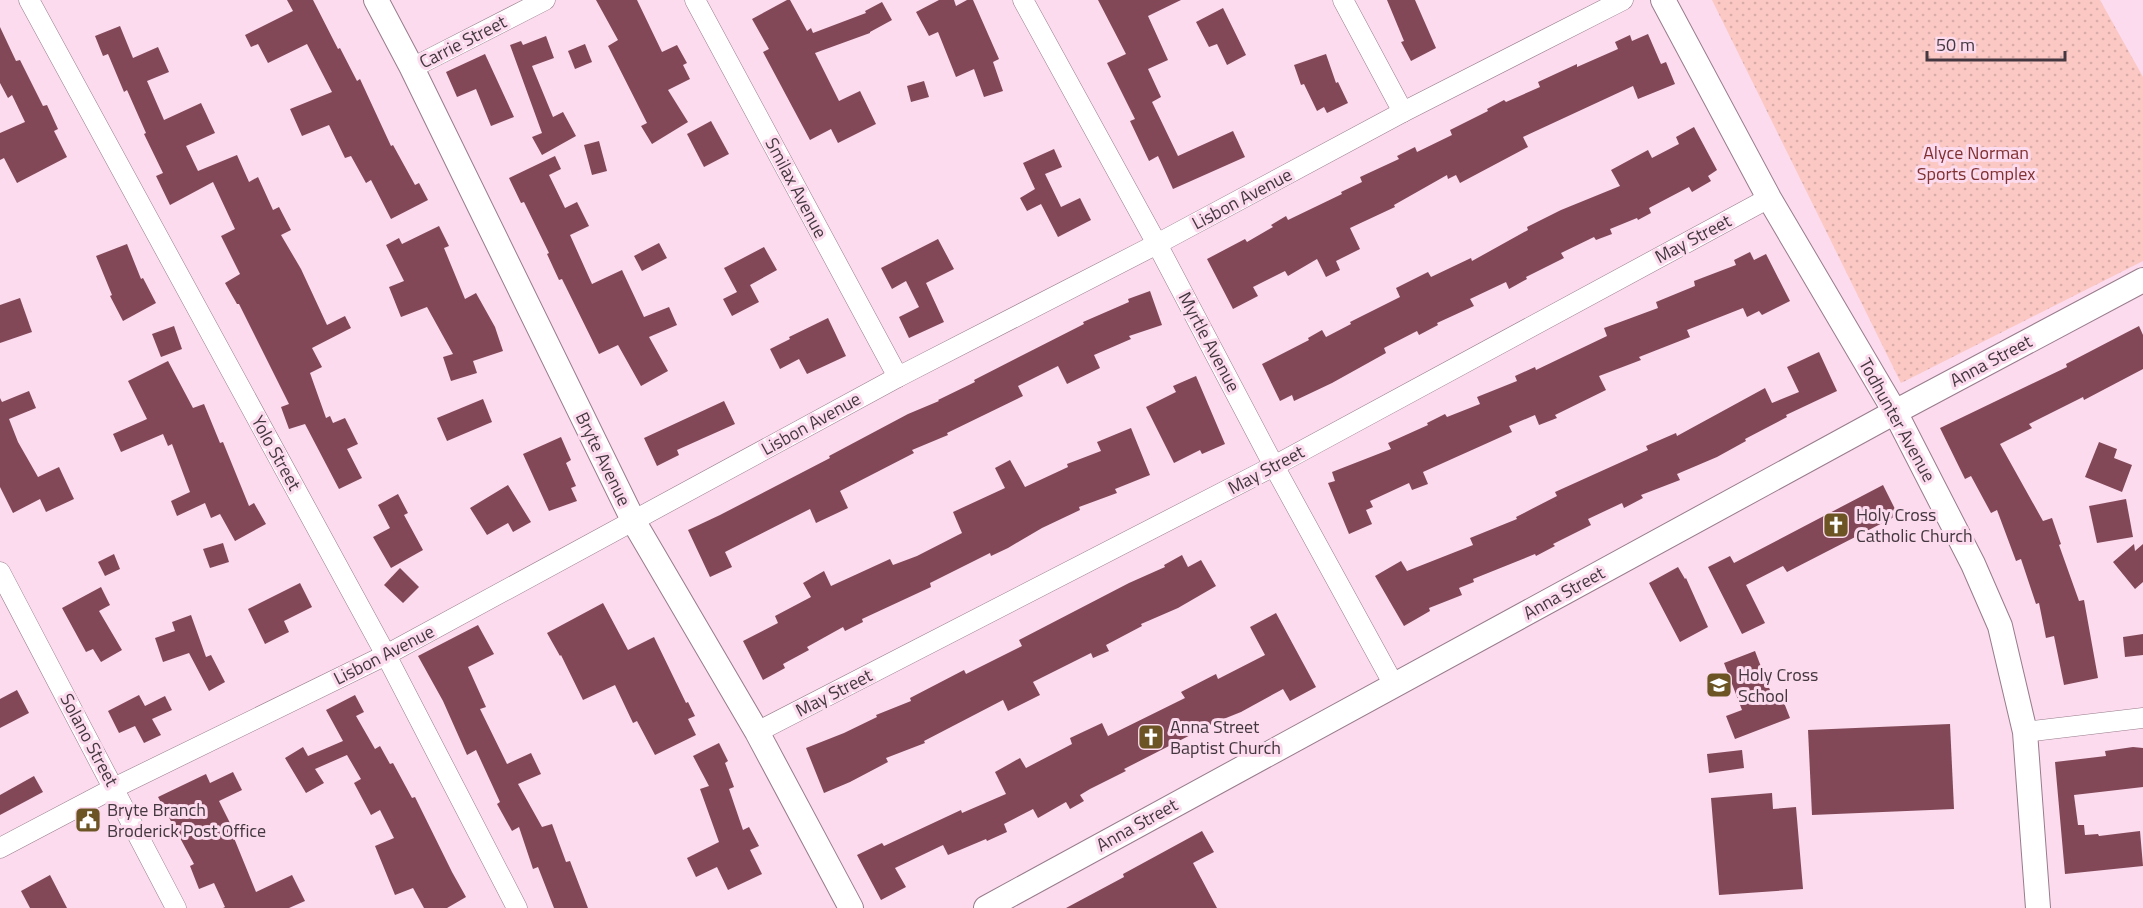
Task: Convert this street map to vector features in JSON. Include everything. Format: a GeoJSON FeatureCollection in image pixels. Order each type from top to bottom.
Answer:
{"type":"FeatureCollection","features":[{"type":"Feature","properties":{"kind":"street","name":"Yolo Street"},"geometry":{"type":"LineString","coordinates":[[29,0],[386,655],[517,908]]}},
{"type":"Feature","properties":{"kind":"street","name":"Bryte Avenue"},"geometry":{"type":"LineString","coordinates":[[376,0],[412,68],[634,522],[757,732],[850,908]]}},
{"type":"Feature","properties":{"kind":"street","name":"Carrie Street"},"geometry":{"type":"LineString","coordinates":[[412,68],[546,0]]}},
{"type":"Feature","properties":{"kind":"street","name":"Smilax Avenue"},"geometry":{"type":"LineString","coordinates":[[695,0],[898,377]]}},
{"type":"Feature","properties":{"kind":"street","name":"Myrtle Avenue"},"geometry":{"type":"LineString","coordinates":[[1023,0],[1394,685]]}},
{"type":"Feature","properties":{"kind":"street"},"geometry":{"type":"LineString","coordinates":[[1343,0],[1403,112]]}},
{"type":"Feature","properties":{"kind":"street","name":"Lisbon Avenue"},"geometry":{"type":"LineString","coordinates":[[0,848],[114,788],[386,655],[898,377],[1157,244],[1403,112],[1623,0]]}},
{"type":"Feature","properties":{"kind":"street","name":"Todhunter Avenue"},"geometry":{"type":"LineString","coordinates":[[1663,0],[1769,198],[1895,412],[1973,564],[2000,626],[2025,732],[2038,908]]}},
{"type":"Feature","properties":{"kind":"street","name":"May Street"},"geometry":{"type":"LineString","coordinates":[[757,732],[1274,466],[1769,198]]}},
{"type":"Feature","properties":{"kind":"street","name":"Anna Street"},"geometry":{"type":"LineString","coordinates":[[986,908],[1895,412],[2143,280]]}},
{"type":"Feature","properties":{"kind":"street","name":"Solano Street"},"geometry":{"type":"LineString","coordinates":[[0,572],[176,908]]}},
{"type":"Feature","properties":{"kind":"street"},"geometry":{"type":"LineString","coordinates":[[2025,732],[2143,718]]}},
{"type":"Feature","properties":{"kind":"green space","name":"Alyce Norman Sports Complex"},"geometry":{"type":"Polygon","coordinates":[[[1712,0],[2100,0],[2143,77],[2143,261],[1901,383],[1712,0]]]}},
{"type":"Feature","properties":{"kind":"building"},"geometry":{"type":"Polygon","coordinates":[[[287,0],[313,0],[357,81],[360,79],[391,146],[393,145],[415,185],[419,183],[428,200],[391,219],[371,180],[366,183],[351,156],[345,158],[329,125],[302,136],[290,109],[332,92],[307,44],[268,63],[258,44],[251,47],[245,35],[293,11],[287,0]]]}},
{"type":"Feature","properties":{"kind":"building"},"geometry":{"type":"Polygon","coordinates":[[[596,0],[637,0],[662,52],[677,45],[687,63],[683,65],[690,79],[668,90],[688,122],[652,144],[641,126],[647,123],[608,46],[618,40],[596,0]]]}},
{"type":"Feature","properties":{"kind":"building"},"geometry":{"type":"Polygon","coordinates":[[[790,0],[807,31],[811,28],[813,33],[866,13],[865,11],[882,2],[892,20],[870,33],[815,53],[839,101],[860,91],[876,124],[838,143],[831,129],[810,140],[763,52],[769,49],[752,19],[790,0]]]}},
{"type":"Feature","properties":{"kind":"building"},"geometry":{"type":"Polygon","coordinates":[[[939,0],[954,0],[956,6],[967,0],[973,0],[999,59],[993,62],[1003,91],[984,97],[974,69],[956,77],[938,32],[929,36],[916,12],[939,0]]]}},
{"type":"Feature","properties":{"kind":"building"},"geometry":{"type":"Polygon","coordinates":[[[1098,0],[1181,0],[1148,16],[1168,60],[1148,69],[1161,97],[1152,102],[1178,156],[1233,131],[1245,157],[1173,189],[1158,156],[1149,161],[1130,121],[1135,119],[1107,63],[1126,54],[1098,0]]]}},
{"type":"Feature","properties":{"kind":"building"},"geometry":{"type":"Polygon","coordinates":[[[1387,0],[1415,0],[1436,48],[1411,61],[1401,42],[1404,41],[1387,0]]]}},
{"type":"Feature","properties":{"kind":"building"},"geometry":{"type":"Polygon","coordinates":[[[1223,8],[1246,55],[1227,65],[1217,44],[1209,47],[1196,22],[1223,8]]]}},
{"type":"Feature","properties":{"kind":"building"},"geometry":{"type":"Polygon","coordinates":[[[120,26],[133,58],[158,47],[169,72],[147,81],[164,120],[201,103],[215,133],[186,146],[198,171],[237,155],[249,182],[258,177],[273,210],[279,207],[291,230],[281,235],[301,269],[327,325],[345,316],[351,328],[312,348],[322,367],[310,373],[326,418],[330,416],[333,423],[345,418],[358,444],[347,449],[362,478],[339,489],[305,424],[289,429],[281,407],[289,404],[239,304],[225,283],[240,274],[221,236],[235,229],[213,182],[170,205],[156,176],[163,173],[144,134],[146,133],[127,90],[124,92],[108,54],[103,56],[95,36],[120,26]]]}},
{"type":"Feature","properties":{"kind":"building"},"geometry":{"type":"Polygon","coordinates":[[[0,27],[16,61],[20,60],[43,106],[47,105],[58,129],[54,131],[67,157],[17,183],[4,158],[0,160],[0,133],[25,122],[12,95],[8,98],[0,83],[0,27]]]}},
{"type":"Feature","properties":{"kind":"building"},"geometry":{"type":"Polygon","coordinates":[[[1648,34],[1661,64],[1666,62],[1675,84],[1638,99],[1633,86],[1523,137],[1528,147],[1460,183],[1456,175],[1448,179],[1447,175],[1394,205],[1395,207],[1350,228],[1360,249],[1336,261],[1340,270],[1326,277],[1317,259],[1288,276],[1285,271],[1253,287],[1258,296],[1233,309],[1207,259],[1245,239],[1247,242],[1273,227],[1271,225],[1286,216],[1288,220],[1342,194],[1341,192],[1362,182],[1360,177],[1399,159],[1397,156],[1415,147],[1417,152],[1452,135],[1450,130],[1488,111],[1487,109],[1540,87],[1538,82],[1618,49],[1615,42],[1630,35],[1632,41],[1648,34]]]}},
{"type":"Feature","properties":{"kind":"building"},"geometry":{"type":"Polygon","coordinates":[[[546,36],[554,58],[532,66],[553,117],[563,112],[576,136],[542,155],[532,137],[542,133],[510,45],[521,41],[523,45],[546,36]]]}},
{"type":"Feature","properties":{"kind":"building"},"geometry":{"type":"Polygon","coordinates":[[[585,44],[592,62],[575,69],[568,51],[585,44]]]}},
{"type":"Feature","properties":{"kind":"building"},"geometry":{"type":"Polygon","coordinates":[[[485,54],[514,117],[491,126],[476,89],[457,97],[446,72],[485,54]]]}},
{"type":"Feature","properties":{"kind":"building"},"geometry":{"type":"Polygon","coordinates":[[[1326,54],[1336,83],[1338,82],[1348,103],[1327,113],[1324,107],[1317,111],[1304,84],[1301,85],[1294,65],[1326,54]]]}},
{"type":"Feature","properties":{"kind":"building"},"geometry":{"type":"Polygon","coordinates":[[[924,81],[929,97],[911,102],[907,86],[924,81]]]}},
{"type":"Feature","properties":{"kind":"building"},"geometry":{"type":"Polygon","coordinates":[[[711,121],[729,154],[704,167],[687,134],[711,121]]]}},
{"type":"Feature","properties":{"kind":"building"},"geometry":{"type":"Polygon","coordinates":[[[1694,127],[1717,170],[1708,176],[1711,181],[1692,192],[1689,187],[1649,208],[1651,213],[1638,220],[1637,218],[1610,229],[1612,234],[1596,240],[1594,237],[1561,253],[1564,258],[1526,277],[1527,279],[1509,289],[1506,282],[1470,299],[1474,306],[1437,323],[1438,325],[1419,335],[1417,331],[1384,348],[1386,353],[1332,383],[1294,401],[1292,395],[1280,401],[1262,364],[1309,340],[1308,338],[1322,330],[1326,337],[1400,297],[1396,288],[1428,272],[1431,277],[1471,258],[1472,261],[1528,230],[1527,227],[1561,210],[1620,186],[1611,170],[1648,150],[1652,158],[1679,144],[1676,137],[1694,127]]]}},
{"type":"Feature","properties":{"kind":"building"},"geometry":{"type":"Polygon","coordinates":[[[599,141],[607,171],[592,175],[584,145],[599,141]]]}},
{"type":"Feature","properties":{"kind":"building"},"geometry":{"type":"Polygon","coordinates":[[[1054,149],[1062,167],[1045,174],[1061,207],[1080,198],[1091,220],[1058,237],[1041,204],[1027,211],[1020,198],[1035,189],[1023,163],[1054,149]]]}},
{"type":"Feature","properties":{"kind":"building"},"geometry":{"type":"Polygon","coordinates":[[[555,156],[561,169],[549,175],[565,208],[577,202],[589,226],[570,235],[592,284],[622,270],[644,317],[669,307],[677,325],[649,337],[668,371],[641,386],[618,345],[599,354],[562,279],[559,280],[547,254],[549,253],[524,202],[521,203],[509,178],[555,156]]]}},
{"type":"Feature","properties":{"kind":"building"},"geometry":{"type":"Polygon","coordinates":[[[439,226],[449,246],[444,248],[465,299],[476,293],[495,327],[503,351],[473,361],[477,373],[451,381],[443,357],[453,354],[427,307],[401,317],[389,287],[404,281],[386,245],[399,238],[402,244],[439,226]]]}},
{"type":"Feature","properties":{"kind":"building"},"geometry":{"type":"Polygon","coordinates":[[[938,239],[954,269],[926,283],[944,322],[909,338],[899,317],[919,307],[906,281],[892,289],[881,268],[938,239]]]}},
{"type":"Feature","properties":{"kind":"building"},"geometry":{"type":"Polygon","coordinates":[[[659,243],[667,258],[642,271],[634,256],[659,243]]]}},
{"type":"Feature","properties":{"kind":"building"},"geometry":{"type":"Polygon","coordinates":[[[127,244],[141,279],[143,278],[156,303],[123,321],[110,296],[112,295],[96,256],[127,244]]]}},
{"type":"Feature","properties":{"kind":"building"},"geometry":{"type":"Polygon","coordinates":[[[764,247],[777,270],[750,285],[759,302],[732,316],[723,299],[737,292],[724,268],[764,247]]]}},
{"type":"Feature","properties":{"kind":"building"},"geometry":{"type":"Polygon","coordinates":[[[1750,252],[1754,260],[1766,254],[1790,301],[1762,315],[1759,311],[1747,317],[1743,308],[1687,330],[1690,337],[1639,357],[1641,360],[1599,376],[1606,390],[1555,415],[1557,418],[1539,425],[1535,415],[1509,426],[1512,432],[1423,472],[1428,484],[1412,490],[1409,483],[1370,501],[1373,507],[1366,510],[1372,524],[1349,534],[1328,483],[1335,481],[1332,472],[1391,449],[1388,443],[1428,425],[1427,423],[1445,414],[1447,417],[1480,404],[1477,397],[1517,381],[1515,376],[1535,367],[1536,370],[1607,336],[1604,328],[1658,308],[1656,302],[1695,286],[1694,281],[1736,265],[1734,260],[1750,252]]]}},
{"type":"Feature","properties":{"kind":"building"},"geometry":{"type":"Polygon","coordinates":[[[1150,291],[1162,325],[1129,336],[1131,339],[1094,355],[1100,368],[1067,384],[1058,366],[1018,386],[1023,396],[947,433],[948,435],[912,450],[914,453],[840,491],[848,508],[816,523],[810,509],[725,552],[732,567],[710,577],[688,530],[830,458],[829,456],[908,414],[939,401],[975,382],[974,380],[1084,324],[1083,322],[1129,302],[1128,299],[1150,291]]]}},
{"type":"Feature","properties":{"kind":"building"},"geometry":{"type":"Polygon","coordinates":[[[20,298],[32,332],[0,343],[0,305],[20,298]]]}},
{"type":"Feature","properties":{"kind":"building"},"geometry":{"type":"Polygon","coordinates":[[[828,318],[846,356],[807,374],[799,359],[780,369],[770,349],[828,318]]]}},
{"type":"Feature","properties":{"kind":"building"},"geometry":{"type":"Polygon","coordinates":[[[174,326],[182,349],[161,357],[152,334],[174,326]]]}},
{"type":"Feature","properties":{"kind":"building"},"geometry":{"type":"Polygon","coordinates":[[[2139,326],[2143,335],[2143,369],[2084,400],[2083,397],[2029,424],[2032,428],[2000,444],[2043,521],[2052,518],[2079,601],[2084,600],[2098,678],[2064,685],[2054,636],[2046,638],[2039,603],[2036,604],[2021,559],[2016,561],[1997,510],[1991,513],[1971,476],[1965,479],[1940,428],[2067,367],[2066,364],[2139,326]]]}},
{"type":"Feature","properties":{"kind":"building"},"geometry":{"type":"Polygon","coordinates":[[[1819,352],[1837,391],[1786,415],[1787,417],[1717,457],[1677,474],[1680,480],[1641,495],[1643,498],[1624,508],[1622,503],[1588,519],[1591,525],[1553,544],[1555,546],[1536,556],[1535,554],[1473,579],[1474,582],[1459,588],[1462,595],[1429,608],[1430,611],[1404,626],[1375,576],[1401,561],[1407,571],[1473,545],[1470,538],[1517,519],[1516,517],[1557,496],[1555,492],[1648,450],[1646,446],[1676,433],[1677,436],[1765,388],[1772,403],[1799,392],[1787,367],[1819,352]]]}},
{"type":"Feature","properties":{"kind":"building"},"geometry":{"type":"Polygon","coordinates":[[[168,361],[193,408],[204,404],[220,443],[223,442],[249,506],[254,503],[266,524],[235,541],[220,514],[211,518],[205,503],[177,516],[171,501],[190,492],[172,444],[168,446],[163,434],[121,452],[113,434],[147,419],[128,381],[168,361]]]}},
{"type":"Feature","properties":{"kind":"building"},"geometry":{"type":"Polygon","coordinates":[[[1196,376],[1225,444],[1202,454],[1200,450],[1174,463],[1146,407],[1176,392],[1173,386],[1196,376]]]}},
{"type":"Feature","properties":{"kind":"building"},"geometry":{"type":"Polygon","coordinates":[[[29,391],[36,408],[9,419],[18,442],[38,477],[59,467],[74,499],[46,512],[40,499],[13,513],[0,487],[0,398],[2,402],[29,391]]]}},
{"type":"Feature","properties":{"kind":"building"},"geometry":{"type":"Polygon","coordinates":[[[483,399],[492,422],[447,441],[437,418],[483,399]]]}},
{"type":"Feature","properties":{"kind":"building"},"geometry":{"type":"Polygon","coordinates":[[[724,401],[735,424],[677,450],[679,455],[657,466],[644,438],[724,401]]]}},
{"type":"Feature","properties":{"kind":"building"},"geometry":{"type":"Polygon","coordinates":[[[1131,428],[1150,475],[1115,489],[1117,493],[1079,507],[1080,510],[1042,528],[1008,548],[991,556],[990,553],[930,583],[931,587],[862,619],[863,622],[845,631],[843,627],[807,647],[809,650],[783,664],[785,668],[763,680],[743,641],[778,623],[775,616],[811,597],[803,583],[824,571],[831,586],[890,559],[893,565],[917,556],[962,533],[953,512],[1005,488],[995,468],[1010,460],[1025,487],[1068,467],[1067,464],[1101,451],[1097,442],[1131,428]]]}},
{"type":"Feature","properties":{"kind":"building"},"geometry":{"type":"Polygon","coordinates":[[[561,437],[571,460],[566,463],[576,486],[571,488],[577,501],[549,511],[523,454],[561,437]]]}},
{"type":"Feature","properties":{"kind":"building"},"geometry":{"type":"Polygon","coordinates":[[[2099,442],[2117,449],[2114,458],[2132,465],[2122,492],[2085,477],[2099,442]]]}},
{"type":"Feature","properties":{"kind":"building"},"geometry":{"type":"Polygon","coordinates":[[[508,485],[531,522],[513,532],[508,523],[487,535],[470,508],[508,485]]]}},
{"type":"Feature","properties":{"kind":"building"},"geometry":{"type":"Polygon","coordinates":[[[1883,485],[1898,515],[1787,572],[1783,566],[1746,585],[1765,623],[1742,634],[1708,567],[1730,556],[1734,563],[1883,485]]]}},
{"type":"Feature","properties":{"kind":"building"},"geometry":{"type":"Polygon","coordinates":[[[398,494],[408,513],[404,515],[423,550],[391,568],[373,537],[390,528],[378,505],[398,494]]]}},
{"type":"Feature","properties":{"kind":"building"},"geometry":{"type":"Polygon","coordinates":[[[2126,499],[2133,537],[2097,543],[2089,506],[2126,499]]]}},
{"type":"Feature","properties":{"kind":"building"},"geometry":{"type":"Polygon","coordinates":[[[223,543],[229,562],[210,568],[203,549],[223,543]]]}},
{"type":"Feature","properties":{"kind":"building"},"geometry":{"type":"Polygon","coordinates":[[[2134,544],[2135,551],[2143,544],[2143,582],[2135,589],[2113,562],[2134,544]]]}},
{"type":"Feature","properties":{"kind":"building"},"geometry":{"type":"Polygon","coordinates":[[[114,554],[120,569],[105,576],[98,562],[114,554]]]}},
{"type":"Feature","properties":{"kind":"building"},"geometry":{"type":"Polygon","coordinates":[[[1182,555],[1188,567],[1201,560],[1216,586],[1178,608],[1141,624],[1142,626],[1106,645],[1109,651],[1093,658],[1091,653],[1033,682],[1040,695],[1008,711],[1003,700],[924,741],[925,743],[886,758],[888,762],[824,793],[806,748],[844,733],[877,717],[876,715],[911,701],[910,698],[964,670],[966,674],[1022,646],[1019,640],[1165,567],[1164,565],[1182,555]]]}},
{"type":"Feature","properties":{"kind":"building"},"geometry":{"type":"Polygon","coordinates":[[[1678,567],[1686,578],[1708,627],[1680,642],[1649,583],[1678,567]]]}},
{"type":"Feature","properties":{"kind":"building"},"geometry":{"type":"Polygon","coordinates":[[[400,568],[419,587],[403,603],[384,585],[400,568]]]}},
{"type":"Feature","properties":{"kind":"building"},"geometry":{"type":"Polygon","coordinates":[[[300,583],[312,607],[284,621],[289,632],[265,644],[248,609],[300,583]]]}},
{"type":"Feature","properties":{"kind":"building"},"geometry":{"type":"Polygon","coordinates":[[[101,587],[110,605],[99,611],[122,650],[101,662],[93,649],[86,652],[62,608],[101,587]]]}},
{"type":"Feature","properties":{"kind":"building"},"geometry":{"type":"Polygon","coordinates":[[[603,603],[628,650],[654,637],[686,703],[688,702],[695,716],[688,719],[696,735],[655,755],[637,721],[633,723],[615,685],[583,700],[561,655],[547,633],[603,603]]]}},
{"type":"Feature","properties":{"kind":"building"},"geometry":{"type":"Polygon","coordinates":[[[1276,613],[1316,687],[1290,701],[1283,689],[1241,712],[1216,722],[1090,789],[1080,795],[1084,801],[1070,809],[1066,802],[1038,818],[1033,809],[1004,824],[1007,832],[987,841],[986,839],[948,855],[943,845],[895,868],[906,887],[881,900],[857,855],[882,843],[884,846],[961,810],[962,813],[1006,794],[995,772],[1020,758],[1026,768],[1072,744],[1070,738],[1102,723],[1108,736],[1185,698],[1181,692],[1216,674],[1218,679],[1265,655],[1250,627],[1276,613]]]}},
{"type":"Feature","properties":{"kind":"building"},"geometry":{"type":"Polygon","coordinates":[[[191,615],[206,657],[211,655],[225,682],[209,691],[189,653],[163,662],[155,638],[175,631],[172,622],[191,615]]]}},
{"type":"Feature","properties":{"kind":"building"},"geometry":{"type":"Polygon","coordinates":[[[478,625],[494,654],[468,667],[486,707],[480,709],[507,764],[531,753],[541,774],[518,784],[542,827],[552,824],[566,862],[570,861],[588,908],[554,908],[538,867],[533,869],[519,827],[512,831],[497,804],[500,802],[476,750],[467,755],[443,701],[418,656],[478,625]]]}},
{"type":"Feature","properties":{"kind":"building"},"geometry":{"type":"Polygon","coordinates":[[[2143,634],[2143,655],[2125,657],[2123,637],[2143,634]]]}},
{"type":"Feature","properties":{"kind":"building"},"geometry":{"type":"Polygon","coordinates":[[[1755,651],[1773,698],[1781,695],[1790,718],[1735,739],[1726,716],[1742,710],[1724,663],[1755,651]]]}},
{"type":"Feature","properties":{"kind":"building"},"geometry":{"type":"Polygon","coordinates":[[[17,690],[29,713],[0,728],[0,699],[17,690]]]}},
{"type":"Feature","properties":{"kind":"building"},"geometry":{"type":"Polygon","coordinates":[[[139,695],[145,706],[165,696],[172,710],[152,719],[161,735],[144,743],[135,726],[119,733],[108,711],[139,695]]]}},
{"type":"Feature","properties":{"kind":"building"},"geometry":{"type":"Polygon","coordinates":[[[355,695],[364,712],[356,716],[375,749],[380,746],[390,764],[393,763],[412,798],[415,797],[466,897],[447,908],[424,908],[413,888],[395,895],[375,846],[394,838],[380,810],[371,815],[354,783],[361,779],[347,755],[315,769],[324,783],[306,793],[285,758],[303,747],[308,756],[343,741],[326,710],[355,695]]]}},
{"type":"Feature","properties":{"kind":"building"},"geometry":{"type":"Polygon","coordinates":[[[1950,724],[1954,809],[1812,815],[1808,730],[1950,724]]]}},
{"type":"Feature","properties":{"kind":"building"},"geometry":{"type":"Polygon","coordinates":[[[719,743],[728,761],[725,763],[734,787],[729,789],[743,830],[749,827],[759,846],[750,850],[762,874],[728,890],[717,867],[696,877],[687,858],[719,842],[700,789],[709,786],[693,756],[719,743]]]}},
{"type":"Feature","properties":{"kind":"building"},"geometry":{"type":"Polygon","coordinates":[[[2143,748],[2143,787],[2074,795],[2078,825],[2084,825],[2085,835],[2098,834],[2099,836],[2140,831],[2143,866],[2065,874],[2055,762],[2106,756],[2105,751],[2143,748]]]}},
{"type":"Feature","properties":{"kind":"building"},"geometry":{"type":"Polygon","coordinates":[[[1742,750],[1744,768],[1709,773],[1707,754],[1742,750]]]}},
{"type":"Feature","properties":{"kind":"building"},"geometry":{"type":"Polygon","coordinates":[[[233,772],[242,790],[219,801],[237,837],[234,838],[256,892],[292,875],[305,901],[289,908],[223,908],[225,907],[214,883],[199,889],[190,866],[194,864],[158,797],[206,774],[210,783],[233,772]]]}},
{"type":"Feature","properties":{"kind":"building"},"geometry":{"type":"Polygon","coordinates":[[[34,776],[43,792],[0,815],[0,795],[34,776]]]}},
{"type":"Feature","properties":{"kind":"building"},"geometry":{"type":"Polygon","coordinates":[[[1772,793],[1773,809],[1796,807],[1803,889],[1719,895],[1711,798],[1772,793]]]}},
{"type":"Feature","properties":{"kind":"building"},"geometry":{"type":"Polygon","coordinates":[[[1202,831],[1214,852],[1193,863],[1217,908],[1066,908],[1124,877],[1123,874],[1202,831]]]}},
{"type":"Feature","properties":{"kind":"building"},"geometry":{"type":"Polygon","coordinates":[[[50,875],[67,908],[30,908],[21,891],[50,875]]]}},
{"type":"Feature","properties":{"kind":"place","name":"Holy Cross Catholic Church"},"geometry":{"type":"Point","coordinates":[1836,525]}},
{"type":"Feature","properties":{"kind":"place","name":"Holy Cross School"},"geometry":{"type":"Point","coordinates":[1719,685]}},
{"type":"Feature","properties":{"kind":"place","name":"Anna Street Baptist Church"},"geometry":{"type":"Point","coordinates":[1151,737]}},
{"type":"Feature","properties":{"kind":"place","name":"Bryte Branch Broderick Post Office"},"geometry":{"type":"Point","coordinates":[88,820]}}]}
